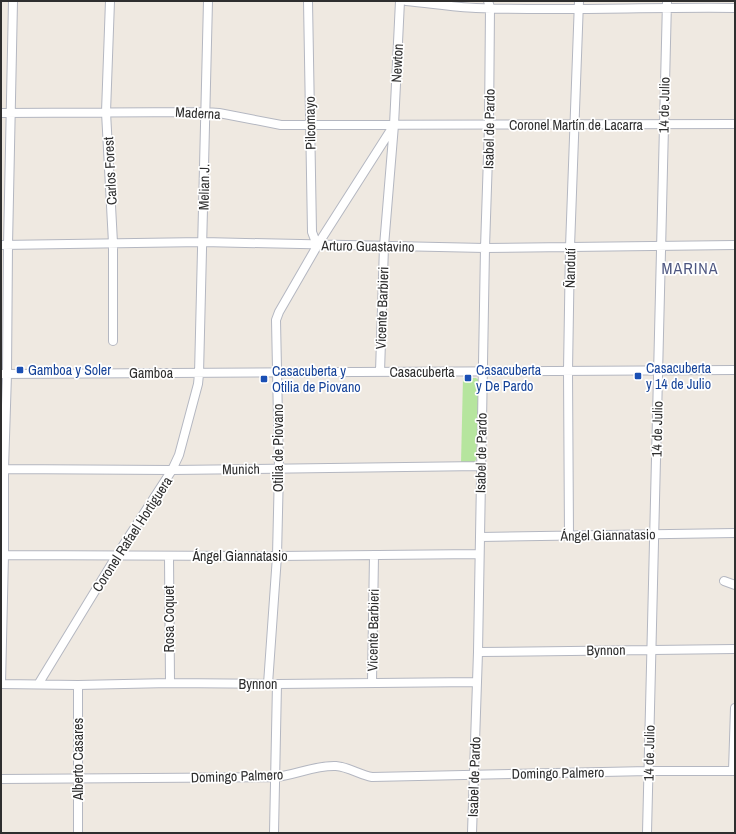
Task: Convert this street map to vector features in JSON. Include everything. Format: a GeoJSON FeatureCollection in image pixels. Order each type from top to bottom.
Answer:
{"type":"FeatureCollection","features":[{"type":"Feature","properties":{"kind":"street"},"geometry":{"type":"LineString","coordinates":[[1,684],[4,245],[12,113],[13,1]]}},
{"type":"Feature","properties":{"kind":"street","name":"Carlos Forest"},"geometry":{"type":"LineString","coordinates":[[110,1],[106,112],[112,199],[113,341]]}},
{"type":"Feature","properties":{"kind":"street","name":"Melian J."},"geometry":{"type":"LineString","coordinates":[[199,374],[208,1]]}},
{"type":"Feature","properties":{"kind":"street","name":"Pilcomayo"},"geometry":{"type":"LineString","coordinates":[[308,1],[312,232],[318,245]]}},
{"type":"Feature","properties":{"kind":"street","name":"Newton"},"geometry":{"type":"LineString","coordinates":[[394,125],[400,1]]}},
{"type":"Feature","properties":{"kind":"street"},"geometry":{"type":"LineString","coordinates":[[406,1],[477,4],[666,4],[735,8]]}},
{"type":"Feature","properties":{"kind":"street","name":"Isabel de Pardo"},"geometry":{"type":"LineString","coordinates":[[472,833],[478,652],[485,248],[489,126],[489,4]]}},
{"type":"Feature","properties":{"kind":"street","name":"14 de Julio"},"geometry":{"type":"LineString","coordinates":[[647,833],[666,4]]}},
{"type":"Feature","properties":{"kind":"street","name":"Ñandutí"},"geometry":{"type":"LineString","coordinates":[[569,536],[568,371],[570,247],[579,5]]}},
{"type":"Feature","properties":{"kind":"street","name":"Maderna"},"geometry":{"type":"LineString","coordinates":[[1,113],[205,112],[219,113],[281,125],[394,125]]}},
{"type":"Feature","properties":{"kind":"street","name":"Coronel Martín de Lacarra"},"geometry":{"type":"LineString","coordinates":[[394,125],[489,126],[574,124],[735,124]]}},
{"type":"Feature","properties":{"kind":"street","name":"Otilia de Piovano"},"geometry":{"type":"LineString","coordinates":[[274,833],[275,777],[272,684],[279,469],[276,320],[279,312],[318,245],[394,125]]}},
{"type":"Feature","properties":{"kind":"street","name":"Vicente Barbieri"},"geometry":{"type":"LineString","coordinates":[[380,372],[384,246],[394,125]]}},
{"type":"Feature","properties":{"kind":"street","name":"Arturo Guastavino"},"geometry":{"type":"LineString","coordinates":[[4,245],[203,242],[485,248],[735,245]]}},
{"type":"Feature","properties":{"kind":"street","name":"Casacuberta"},"geometry":{"type":"LineString","coordinates":[[278,373],[735,370]]}},
{"type":"Feature","properties":{"kind":"street","name":"Gamboa"},"geometry":{"type":"LineString","coordinates":[[4,374],[278,373]]}},
{"type":"Feature","properties":{"kind":"street","name":"Coronel Rafael Hortiguera"},"geometry":{"type":"LineString","coordinates":[[39,683],[117,555],[172,470],[179,455],[198,384],[199,374]]}},
{"type":"Feature","properties":{"kind":"street","name":"Munich"},"geometry":{"type":"LineString","coordinates":[[2,469],[172,470],[481,466]]}},
{"type":"Feature","properties":{"kind":"street","name":"Ángel Giannatasio"},"geometry":{"type":"LineString","coordinates":[[480,537],[735,533]]}},
{"type":"Feature","properties":{"kind":"street","name":"Vicente Barbieri"},"geometry":{"type":"LineString","coordinates":[[372,682],[374,554]]}},
{"type":"Feature","properties":{"kind":"street","name":"Ángel Giannatasio"},"geometry":{"type":"LineString","coordinates":[[2,555],[277,556],[479,554]]}},
{"type":"Feature","properties":{"kind":"street","name":"Rosa Coquet"},"geometry":{"type":"LineString","coordinates":[[169,556],[170,683]]}},
{"type":"Feature","properties":{"kind":"street"},"geometry":{"type":"LineString","coordinates":[[724,581],[735,586]]}},
{"type":"Feature","properties":{"kind":"street","name":"Bynnon"},"geometry":{"type":"LineString","coordinates":[[478,652],[735,649]]}},
{"type":"Feature","properties":{"kind":"street","name":"Bynnon"},"geometry":{"type":"LineString","coordinates":[[1,684],[39,683],[78,685],[170,683],[272,684],[476,682]]}},
{"type":"Feature","properties":{"kind":"street","name":"Alberto Casares"},"geometry":{"type":"LineString","coordinates":[[78,685],[78,833]]}},
{"type":"Feature","properties":{"kind":"street"},"geometry":{"type":"LineString","coordinates":[[734,708],[734,771]]}},
{"type":"Feature","properties":{"kind":"street","name":"Domingo Palmero"},"geometry":{"type":"LineString","coordinates":[[1,779],[275,777],[285,776],[309,769],[336,766],[364,776],[372,777],[649,771],[734,771]]}},
{"type":"Feature","properties":{"kind":"green space"},"geometry":{"type":"Polygon","coordinates":[[[463,378],[476,378],[480,381],[476,460],[473,463],[461,463],[463,378]]]}},
{"type":"Feature","properties":{"kind":"place","name":"Gamboa y Soler"},"geometry":{"type":"Point","coordinates":[20,370]}},
{"type":"Feature","properties":{"kind":"place","name":"Casacuberta y 14 de Julio"},"geometry":{"type":"Point","coordinates":[638,376]}},
{"type":"Feature","properties":{"kind":"place","name":"Casacuberta y De Pardo"},"geometry":{"type":"Point","coordinates":[468,378]}},
{"type":"Feature","properties":{"kind":"place","name":"Casacuberta y Otilia de Piovano"},"geometry":{"type":"Point","coordinates":[264,379]}},
{"type":"Feature","properties":{"kind":"district","name":"MARINA"},"geometry":{"type":"Point","coordinates":[690,268]}}]}
